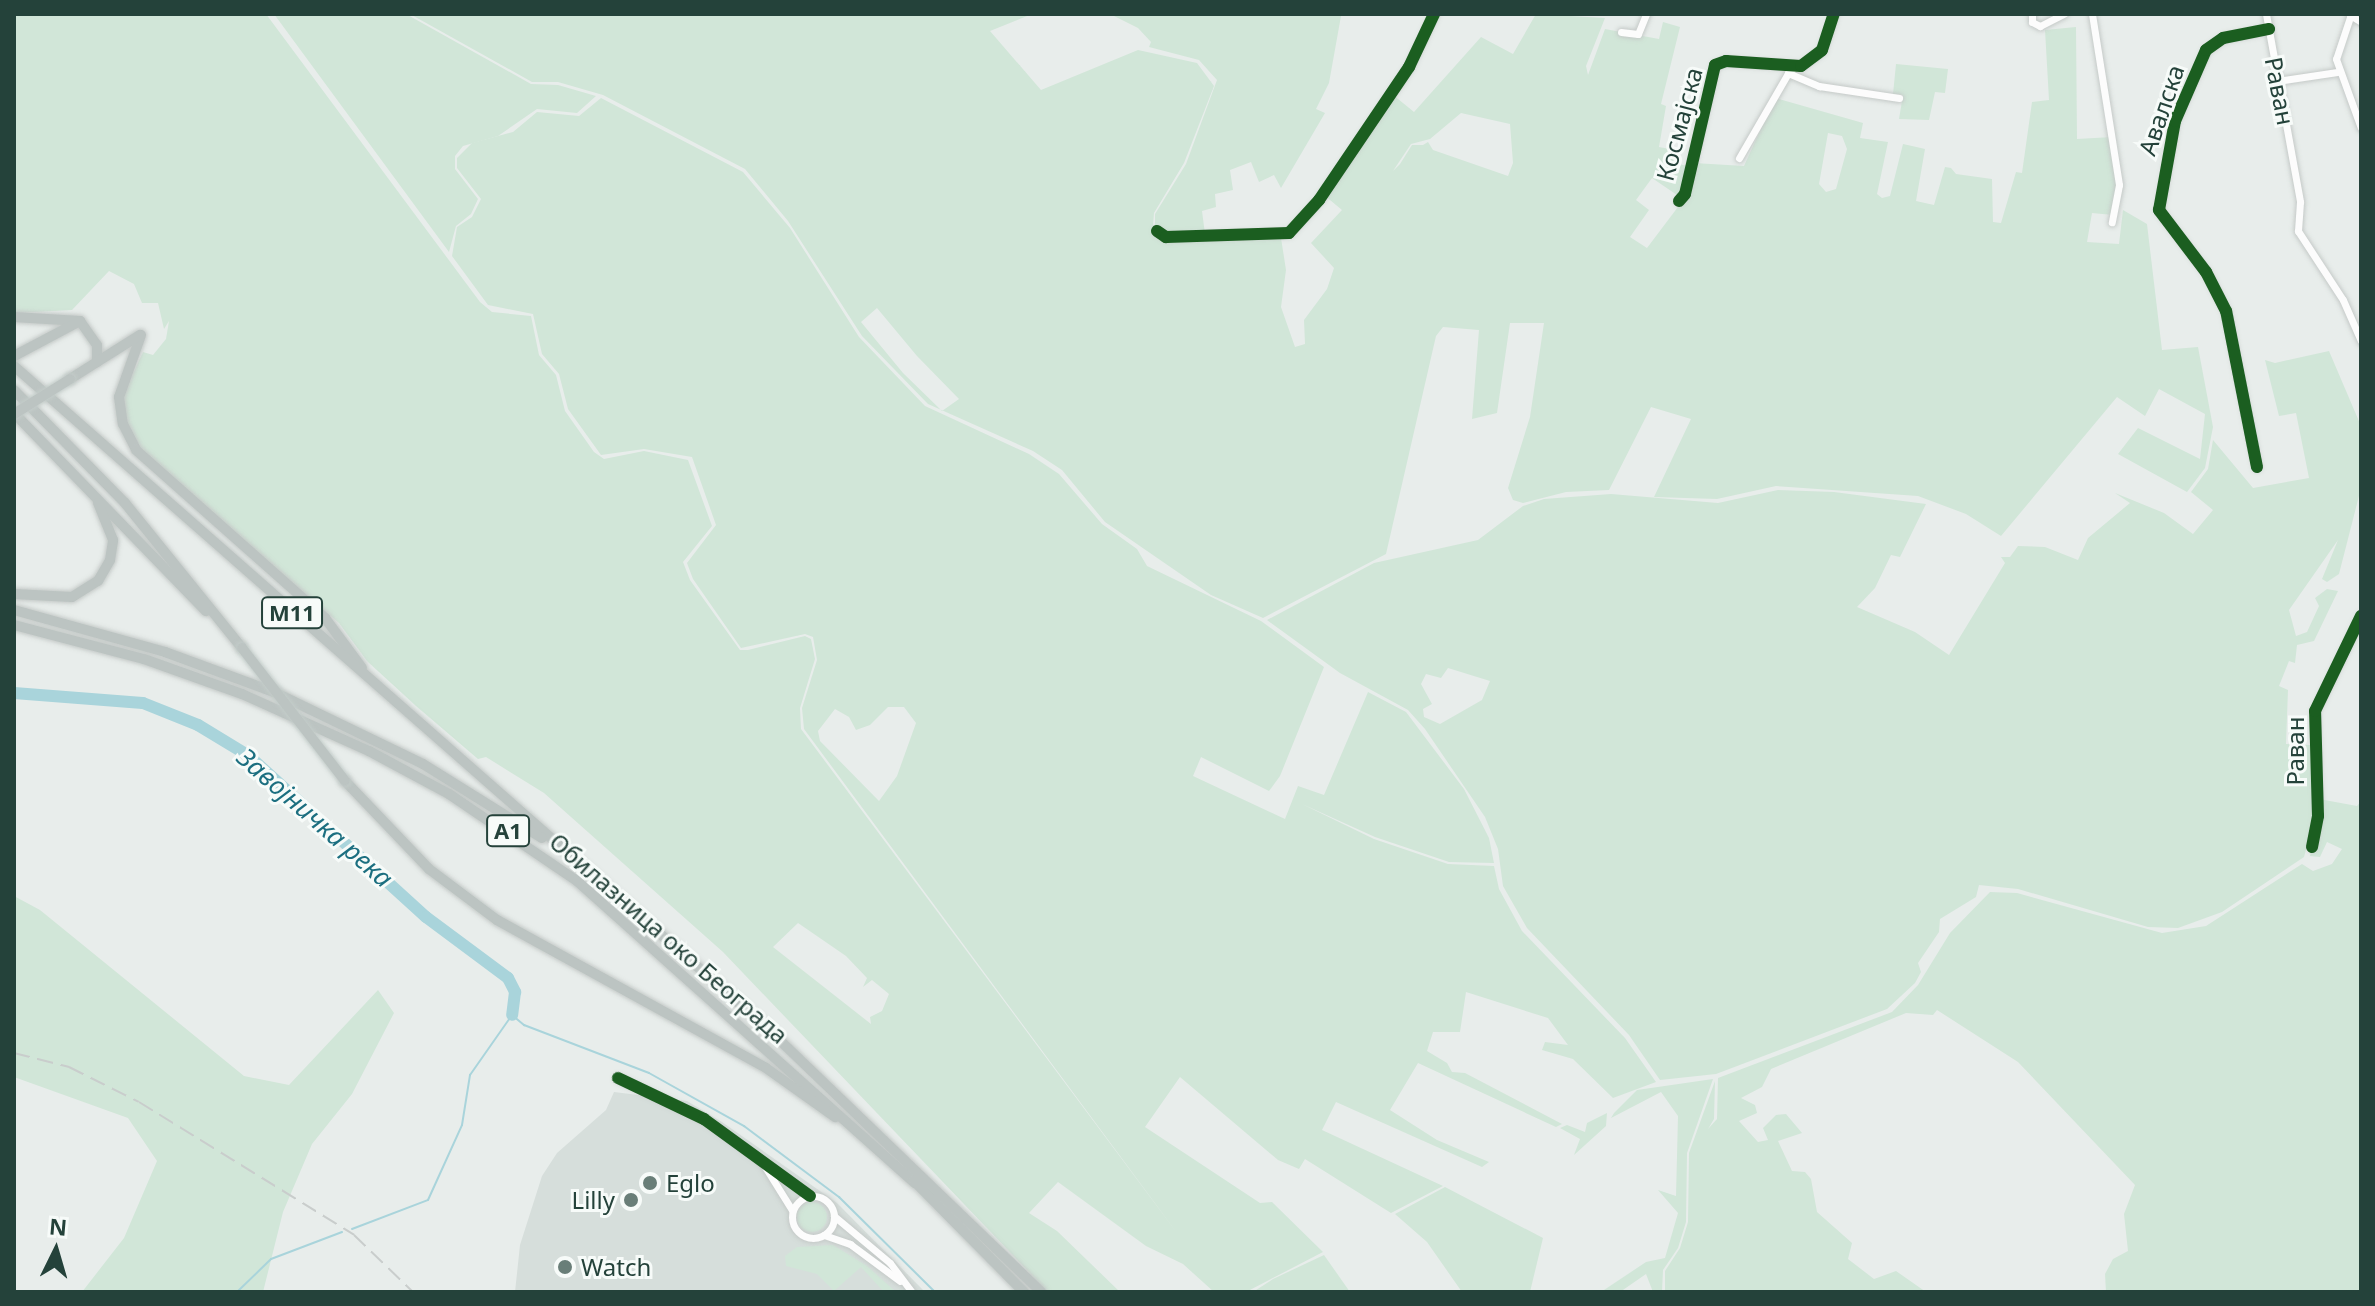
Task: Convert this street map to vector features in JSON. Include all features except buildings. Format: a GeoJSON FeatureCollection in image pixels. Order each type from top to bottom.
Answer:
{"type":"FeatureCollection","features":[{"type":"Feature","properties":{"kind":"highway"},"geometry":{"type":"LineString","coordinates":[[14,317],[80,321]]}},
{"type":"Feature","properties":{"kind":"highway"},"geometry":{"type":"LineString","coordinates":[[14,356],[80,321]]}},
{"type":"Feature","properties":{"kind":"highway"},"geometry":{"type":"LineString","coordinates":[[80,321],[97,345],[97,362]]}},
{"type":"Feature","properties":{"kind":"highway"},"geometry":{"type":"LineString","coordinates":[[574,860],[367,677],[325,618],[136,450],[123,424],[119,397],[141,335],[14,413],[230,629],[345,781],[395,838],[468,900],[563,960],[766,1068],[915,1183]]}},
{"type":"Feature","properties":{"kind":"highway","name":"M11"},"geometry":{"type":"LineString","coordinates":[[14,366],[367,677]]}},
{"type":"Feature","properties":{"kind":"highway","name":"M11"},"geometry":{"type":"LineString","coordinates":[[14,390],[125,503],[230,629]]}},
{"type":"Feature","properties":{"kind":"highway"},"geometry":{"type":"LineString","coordinates":[[14,594],[63,598],[90,587],[107,566],[113,540],[106,515],[81,479]]}},
{"type":"Feature","properties":{"kind":"highway","name":"Обилазница око Београда"},"geometry":{"type":"LineString","coordinates":[[14,610],[165,652],[286,698],[423,764],[574,860]]}},
{"type":"Feature","properties":{"kind":"highway","name":"Обилазница око Београда"},"geometry":{"type":"LineString","coordinates":[[14,625],[144,659],[242,694],[369,751],[449,794],[577,881],[915,1183]]}},
{"type":"Feature","properties":{"kind":"highway","name":"A1"},"geometry":{"type":"LineString","coordinates":[[574,860],[827,1083],[1041,1292]]}},
{"type":"Feature","properties":{"kind":"highway","name":"A1"},"geometry":{"type":"LineString","coordinates":[[915,1183],[1024,1292]]}},
{"type":"Feature","properties":{"kind":"street"},"geometry":{"type":"LineString","coordinates":[[1157,231],[1166,237],[1289,233],[1319,200],[1409,67],[1434,14]]}},
{"type":"Feature","properties":{"kind":"street"},"geometry":{"type":"LineString","coordinates":[[1621,32],[1638,34],[1646,14]]}},
{"type":"Feature","properties":{"kind":"street"},"geometry":{"type":"LineString","coordinates":[[1739,158],[1790,70],[1818,56],[1834,14]]}},
{"type":"Feature","properties":{"kind":"street"},"geometry":{"type":"LineString","coordinates":[[2032,14],[2032,22],[2040,26],[2064,14]]}},
{"type":"Feature","properties":{"kind":"street"},"geometry":{"type":"LineString","coordinates":[[2092,14],[2119,185],[2112,222]]}},
{"type":"Feature","properties":{"kind":"street","name":"Раван"},"geometry":{"type":"LineString","coordinates":[[2266,14],[2300,202],[2298,231],[2343,300],[2361,341]]}},
{"type":"Feature","properties":{"kind":"street"},"geometry":{"type":"LineString","coordinates":[[2361,22],[2350,14],[2336,52],[2337,72],[2361,128]]}},
{"type":"Feature","properties":{"kind":"street","name":"Авалска"},"geometry":{"type":"LineString","coordinates":[[2257,467],[2226,311],[2206,272],[2159,210],[2175,121],[2206,50],[2223,38],[2269,29]]}},
{"type":"Feature","properties":{"kind":"street","name":"Космајска"},"geometry":{"type":"LineString","coordinates":[[1679,201],[1685,194],[1715,65],[1726,61],[1790,70]]}},
{"type":"Feature","properties":{"kind":"street"},"geometry":{"type":"LineString","coordinates":[[1790,70],[1849,93],[1899,98]]}},
{"type":"Feature","properties":{"kind":"street"},"geometry":{"type":"LineString","coordinates":[[2277,81],[2337,72]]}},
{"type":"Feature","properties":{"kind":"street","name":"Раван"},"geometry":{"type":"LineString","coordinates":[[2312,847],[2318,816],[2315,711],[2361,616]]}},
{"type":"Feature","properties":{"kind":"street"},"geometry":{"type":"LineString","coordinates":[[618,1078],[704,1119],[810,1196],[824,1199],[834,1215],[890,1263],[912,1292]]}},
{"type":"Feature","properties":{"kind":"street"},"geometry":{"type":"LineString","coordinates":[[762,1162],[792,1210],[792,1224],[801,1235],[824,1235],[850,1244],[905,1284]]}},
{"type":"Feature","properties":{"kind":"street"},"geometry":{"type":"LineString","coordinates":[[792,1210],[810,1196]]}},
{"type":"Feature","properties":{"kind":"street"},"geometry":{"type":"LineString","coordinates":[[824,1235],[834,1215]]}},
{"type":"Feature","properties":{"kind":"shaded area"},"geometry":{"type":"Polygon","coordinates":[[[614,1092],[687,1101],[722,1122],[837,1203],[925,1292],[515,1292],[520,1245],[542,1176],[557,1153],[606,1110],[614,1092]]]}},
{"type":"Feature","properties":{"kind":"green space"},"geometry":{"type":"Polygon","coordinates":[[[14,14],[266,14],[480,302],[492,312],[531,316],[539,355],[556,375],[565,411],[594,452],[604,459],[644,451],[688,460],[712,526],[683,562],[690,580],[740,650],[805,636],[811,639],[815,659],[800,708],[801,729],[1180,1237],[804,729],[802,708],[817,660],[813,637],[805,634],[741,648],[693,579],[687,563],[716,525],[692,457],[644,449],[601,455],[568,409],[559,374],[542,354],[533,314],[488,305],[452,256],[457,227],[472,217],[481,199],[457,168],[457,158],[472,143],[513,132],[537,112],[579,116],[601,98],[743,172],[790,228],[859,337],[925,406],[1029,454],[1059,474],[1102,524],[1137,549],[1147,566],[1261,621],[1324,667],[1280,776],[1269,791],[1201,757],[1193,776],[1285,819],[1298,786],[1324,795],[1368,692],[1406,712],[1464,789],[1489,838],[1494,863],[1449,862],[1375,837],[1302,804],[1374,839],[1448,864],[1494,866],[1499,889],[1522,931],[1625,1038],[1656,1082],[1613,1098],[1573,1059],[1542,1050],[1545,1042],[1568,1045],[1548,1018],[1466,992],[1460,1032],[1433,1032],[1427,1051],[1447,1063],[1452,1072],[1465,1073],[1562,1124],[1556,1127],[1418,1063],[1390,1110],[1437,1140],[1489,1162],[1482,1167],[1336,1102],[1322,1130],[1443,1186],[1391,1213],[1305,1159],[1299,1169],[1278,1160],[1180,1077],[1145,1127],[1260,1203],[1272,1202],[1323,1252],[1246,1292],[1214,1292],[1183,1264],[1146,1246],[1058,1182],[1029,1213],[1057,1231],[1120,1292],[1048,1292],[723,952],[544,793],[486,757],[478,759],[416,706],[367,661],[339,623],[142,451],[126,419],[124,393],[143,352],[153,355],[166,339],[169,321],[164,329],[158,303],[142,303],[134,284],[109,271],[72,310],[14,313],[14,14]],[[888,707],[870,725],[856,730],[849,717],[835,709],[818,731],[820,741],[879,801],[897,776],[916,723],[904,707],[888,707]],[[798,923],[773,947],[871,1024],[870,1017],[882,1011],[889,994],[872,980],[863,987],[867,978],[846,956],[798,923]]]}},
{"type":"Feature","properties":{"kind":"green space"},"geometry":{"type":"Polygon","coordinates":[[[274,14],[406,14],[531,84],[558,85],[596,96],[577,113],[537,109],[498,136],[463,146],[455,156],[455,169],[478,199],[471,214],[456,226],[449,252],[274,14]]]}},
{"type":"Feature","properties":{"kind":"green space"},"geometry":{"type":"Polygon","coordinates":[[[410,14],[1032,14],[990,31],[1041,90],[1138,50],[1197,63],[1214,86],[1184,163],[1154,213],[1153,226],[1160,236],[1281,238],[1286,270],[1281,307],[1295,347],[1305,344],[1304,320],[1327,289],[1334,268],[1311,243],[1342,210],[1324,195],[1392,94],[1414,112],[1481,37],[1513,54],[1536,14],[1605,18],[1586,66],[1588,75],[1605,29],[1659,39],[1663,22],[1680,27],[1661,104],[1666,106],[1659,147],[1675,150],[1673,163],[1688,166],[1682,193],[1677,195],[1652,178],[1636,200],[1649,210],[1630,237],[1647,248],[1687,195],[1694,163],[1744,166],[1775,98],[1863,123],[1860,138],[1888,142],[1877,194],[1882,198],[1890,196],[1903,144],[1925,149],[1916,201],[1934,205],[1945,167],[1951,168],[1956,174],[1992,179],[1993,222],[2001,223],[2016,172],[2022,173],[2032,102],[2049,100],[2045,30],[2076,27],[2077,139],[2112,137],[2118,185],[2113,215],[2092,213],[2087,242],[2119,244],[2123,210],[2147,224],[2162,350],[2198,347],[2213,427],[2205,468],[2187,492],[2118,454],[2138,428],[2200,459],[2205,414],[2159,389],[2145,416],[2117,397],[2001,536],[1966,514],[1918,496],[1776,486],[1717,499],[1654,497],[1691,419],[1651,407],[1609,490],[1566,492],[1523,503],[1513,500],[1508,488],[1530,417],[1544,323],[1510,323],[1497,413],[1472,419],[1479,330],[1443,327],[1436,336],[1386,554],[1263,618],[1211,595],[1105,522],[1062,470],[1033,451],[943,411],[959,399],[917,356],[877,308],[861,322],[903,373],[941,410],[928,404],[862,336],[788,221],[745,169],[603,95],[558,82],[532,82],[410,14]],[[1461,113],[1430,139],[1411,144],[1393,171],[1412,145],[1428,142],[1433,150],[1508,176],[1513,163],[1510,124],[1461,113]],[[1828,133],[1819,184],[1826,192],[1836,189],[1847,149],[1842,136],[1828,133]]]}},
{"type":"Feature","properties":{"kind":"green space"},"geometry":{"type":"Polygon","coordinates":[[[1110,14],[1412,14],[1341,16],[1329,83],[1316,109],[1325,113],[1281,188],[1274,175],[1259,182],[1251,162],[1230,170],[1233,190],[1215,194],[1216,207],[1202,211],[1205,234],[1167,236],[1155,225],[1155,214],[1186,164],[1217,80],[1199,60],[1149,47],[1151,42],[1138,28],[1110,14]]]}},
{"type":"Feature","properties":{"kind":"green space"},"geometry":{"type":"Polygon","coordinates":[[[1896,64],[1948,69],[1945,93],[1935,92],[1929,120],[1899,119],[1903,95],[1893,94],[1896,64]]]}},
{"type":"Feature","properties":{"kind":"green space"},"geometry":{"type":"Polygon","coordinates":[[[2329,351],[2361,426],[2361,488],[2339,574],[2327,582],[2322,579],[2338,540],[2289,610],[2296,636],[2307,632],[2319,606],[2315,598],[2327,589],[2338,591],[2314,641],[2297,645],[2295,663],[2289,661],[2279,686],[2288,690],[2286,744],[2311,745],[2315,816],[2304,857],[2222,912],[2178,928],[2148,927],[2018,889],[1979,885],[1976,897],[1940,919],[1939,932],[1918,963],[1921,972],[1915,983],[1887,1009],[1716,1074],[1660,1080],[1629,1035],[1527,928],[1503,886],[1498,849],[1485,817],[1425,729],[1408,710],[1340,673],[1267,620],[1374,563],[1478,540],[1523,506],[1544,499],[1611,494],[1718,503],[1778,490],[1834,492],[1926,504],[1900,557],[1891,555],[1875,588],[1857,607],[1915,632],[1949,655],[2005,563],[2001,557],[2010,557],[2018,546],[2045,547],[2078,560],[2088,538],[2130,503],[2115,493],[2164,513],[2193,534],[2213,510],[2191,492],[2208,469],[2213,440],[2253,488],[2309,478],[2296,413],[2279,416],[2265,360],[2275,363],[2329,351]],[[1448,668],[1441,678],[1426,674],[1421,684],[1432,704],[1423,709],[1424,717],[1440,724],[1482,700],[1490,681],[1448,668]]]}},
{"type":"Feature","properties":{"kind":"green space"},"geometry":{"type":"Polygon","coordinates":[[[2319,799],[2357,806],[2361,801],[2361,1292],[2106,1292],[2105,1274],[2113,1259],[2128,1251],[2124,1214],[2135,1185],[2018,1062],[1937,1010],[1933,1015],[1906,1013],[1771,1069],[1762,1087],[1741,1098],[1755,1105],[1757,1113],[1739,1121],[1758,1142],[1768,1140],[1763,1128],[1776,1115],[1786,1114],[1802,1133],[1778,1141],[1792,1171],[1805,1172],[1811,1179],[1817,1212],[1852,1243],[1848,1259],[1874,1279],[1896,1271],[1926,1292],[1665,1292],[1665,1271],[1680,1248],[1688,1222],[1689,1153],[1715,1081],[1714,1119],[1708,1129],[1717,1119],[1718,1078],[1892,1012],[1918,985],[1950,933],[1990,892],[2017,893],[2162,933],[2206,926],[2302,864],[2313,871],[2332,864],[2342,849],[2327,842],[2320,857],[2310,856],[2319,799]]]}},
{"type":"Feature","properties":{"kind":"green space"},"geometry":{"type":"Polygon","coordinates":[[[14,896],[40,910],[244,1076],[289,1085],[378,990],[394,1013],[352,1094],[312,1144],[283,1212],[263,1292],[82,1292],[124,1238],[157,1161],[128,1118],[14,1077],[14,896]]]}},
{"type":"Feature","properties":{"kind":"green space"},"geometry":{"type":"Polygon","coordinates":[[[1713,1079],[1687,1153],[1686,1222],[1678,1248],[1663,1270],[1662,1292],[1653,1292],[1646,1274],[1620,1292],[1601,1292],[1646,1262],[1665,1258],[1678,1213],[1658,1190],[1676,1196],[1678,1116],[1661,1092],[1611,1118],[1637,1090],[1713,1079]]]}},
{"type":"Feature","properties":{"kind":"green space"},"geometry":{"type":"Polygon","coordinates":[[[1607,1113],[1606,1126],[1574,1155],[1580,1139],[1560,1128],[1567,1125],[1585,1132],[1587,1123],[1607,1113]]]}},
{"type":"Feature","properties":{"kind":"green space"},"geometry":{"type":"Polygon","coordinates":[[[1445,1187],[1543,1238],[1530,1292],[1462,1292],[1427,1242],[1395,1214],[1445,1187]]]}},
{"type":"Feature","properties":{"kind":"green space"},"geometry":{"type":"Polygon","coordinates":[[[812,1202],[823,1206],[827,1217],[823,1228],[812,1232],[801,1228],[797,1217],[801,1206],[812,1202]]]}},
{"type":"Feature","properties":{"kind":"green space"},"geometry":{"type":"Polygon","coordinates":[[[833,1245],[867,1266],[896,1292],[884,1292],[861,1267],[834,1291],[817,1274],[786,1266],[785,1256],[797,1247],[833,1245]]]}},
{"type":"Feature","properties":{"kind":"green space"},"geometry":{"type":"Polygon","coordinates":[[[1324,1255],[1350,1292],[1253,1292],[1273,1279],[1324,1255]]]}},
{"type":"Feature","properties":{"kind":"waterway","name":"Завојничка река"},"geometry":{"type":"LineString","coordinates":[[14,693],[143,703],[198,725],[249,756],[426,917],[508,978],[515,992],[512,1015]]}},
{"type":"Feature","properties":{"kind":"waterway"},"geometry":{"type":"LineString","coordinates":[[352,1229],[428,1200],[462,1125],[470,1075],[512,1015],[524,1025],[649,1073],[744,1126],[839,1197],[935,1292]]}},
{"type":"Feature","properties":{"kind":"waterway"},"geometry":{"type":"LineString","coordinates":[[237,1292],[271,1259],[342,1232]]}},
{"type":"Feature","properties":{"kind":"railway"},"geometry":{"type":"LineString","coordinates":[[14,1053],[69,1067],[139,1102],[354,1235],[413,1292]]}},
{"type":"Feature","properties":{"kind":"cycle path"},"geometry":{"type":"LineString","coordinates":[[1157,231],[1166,237],[1289,233],[1319,200],[1409,67],[1434,14]]}},
{"type":"Feature","properties":{"kind":"cycle path"},"geometry":{"type":"LineString","coordinates":[[1679,201],[1685,194],[1715,65],[1726,61],[1801,66],[1822,50],[1834,14]]}},
{"type":"Feature","properties":{"kind":"cycle path"},"geometry":{"type":"LineString","coordinates":[[2257,467],[2226,311],[2206,272],[2159,210],[2175,121],[2206,50],[2223,38],[2269,29]]}},
{"type":"Feature","properties":{"kind":"cycle path"},"geometry":{"type":"LineString","coordinates":[[2312,847],[2318,816],[2315,711],[2361,616]]}},
{"type":"Feature","properties":{"kind":"cycle path"},"geometry":{"type":"LineString","coordinates":[[618,1078],[704,1119],[810,1196]]}},
{"type":"Feature","properties":{"kind":"place","name":"Eglo"},"geometry":{"type":"Point","coordinates":[650,1183]}},
{"type":"Feature","properties":{"kind":"place","name":"Lilly"},"geometry":{"type":"Point","coordinates":[631,1200]}},
{"type":"Feature","properties":{"kind":"place","name":"Watch"},"geometry":{"type":"Point","coordinates":[565,1267]}}]}
